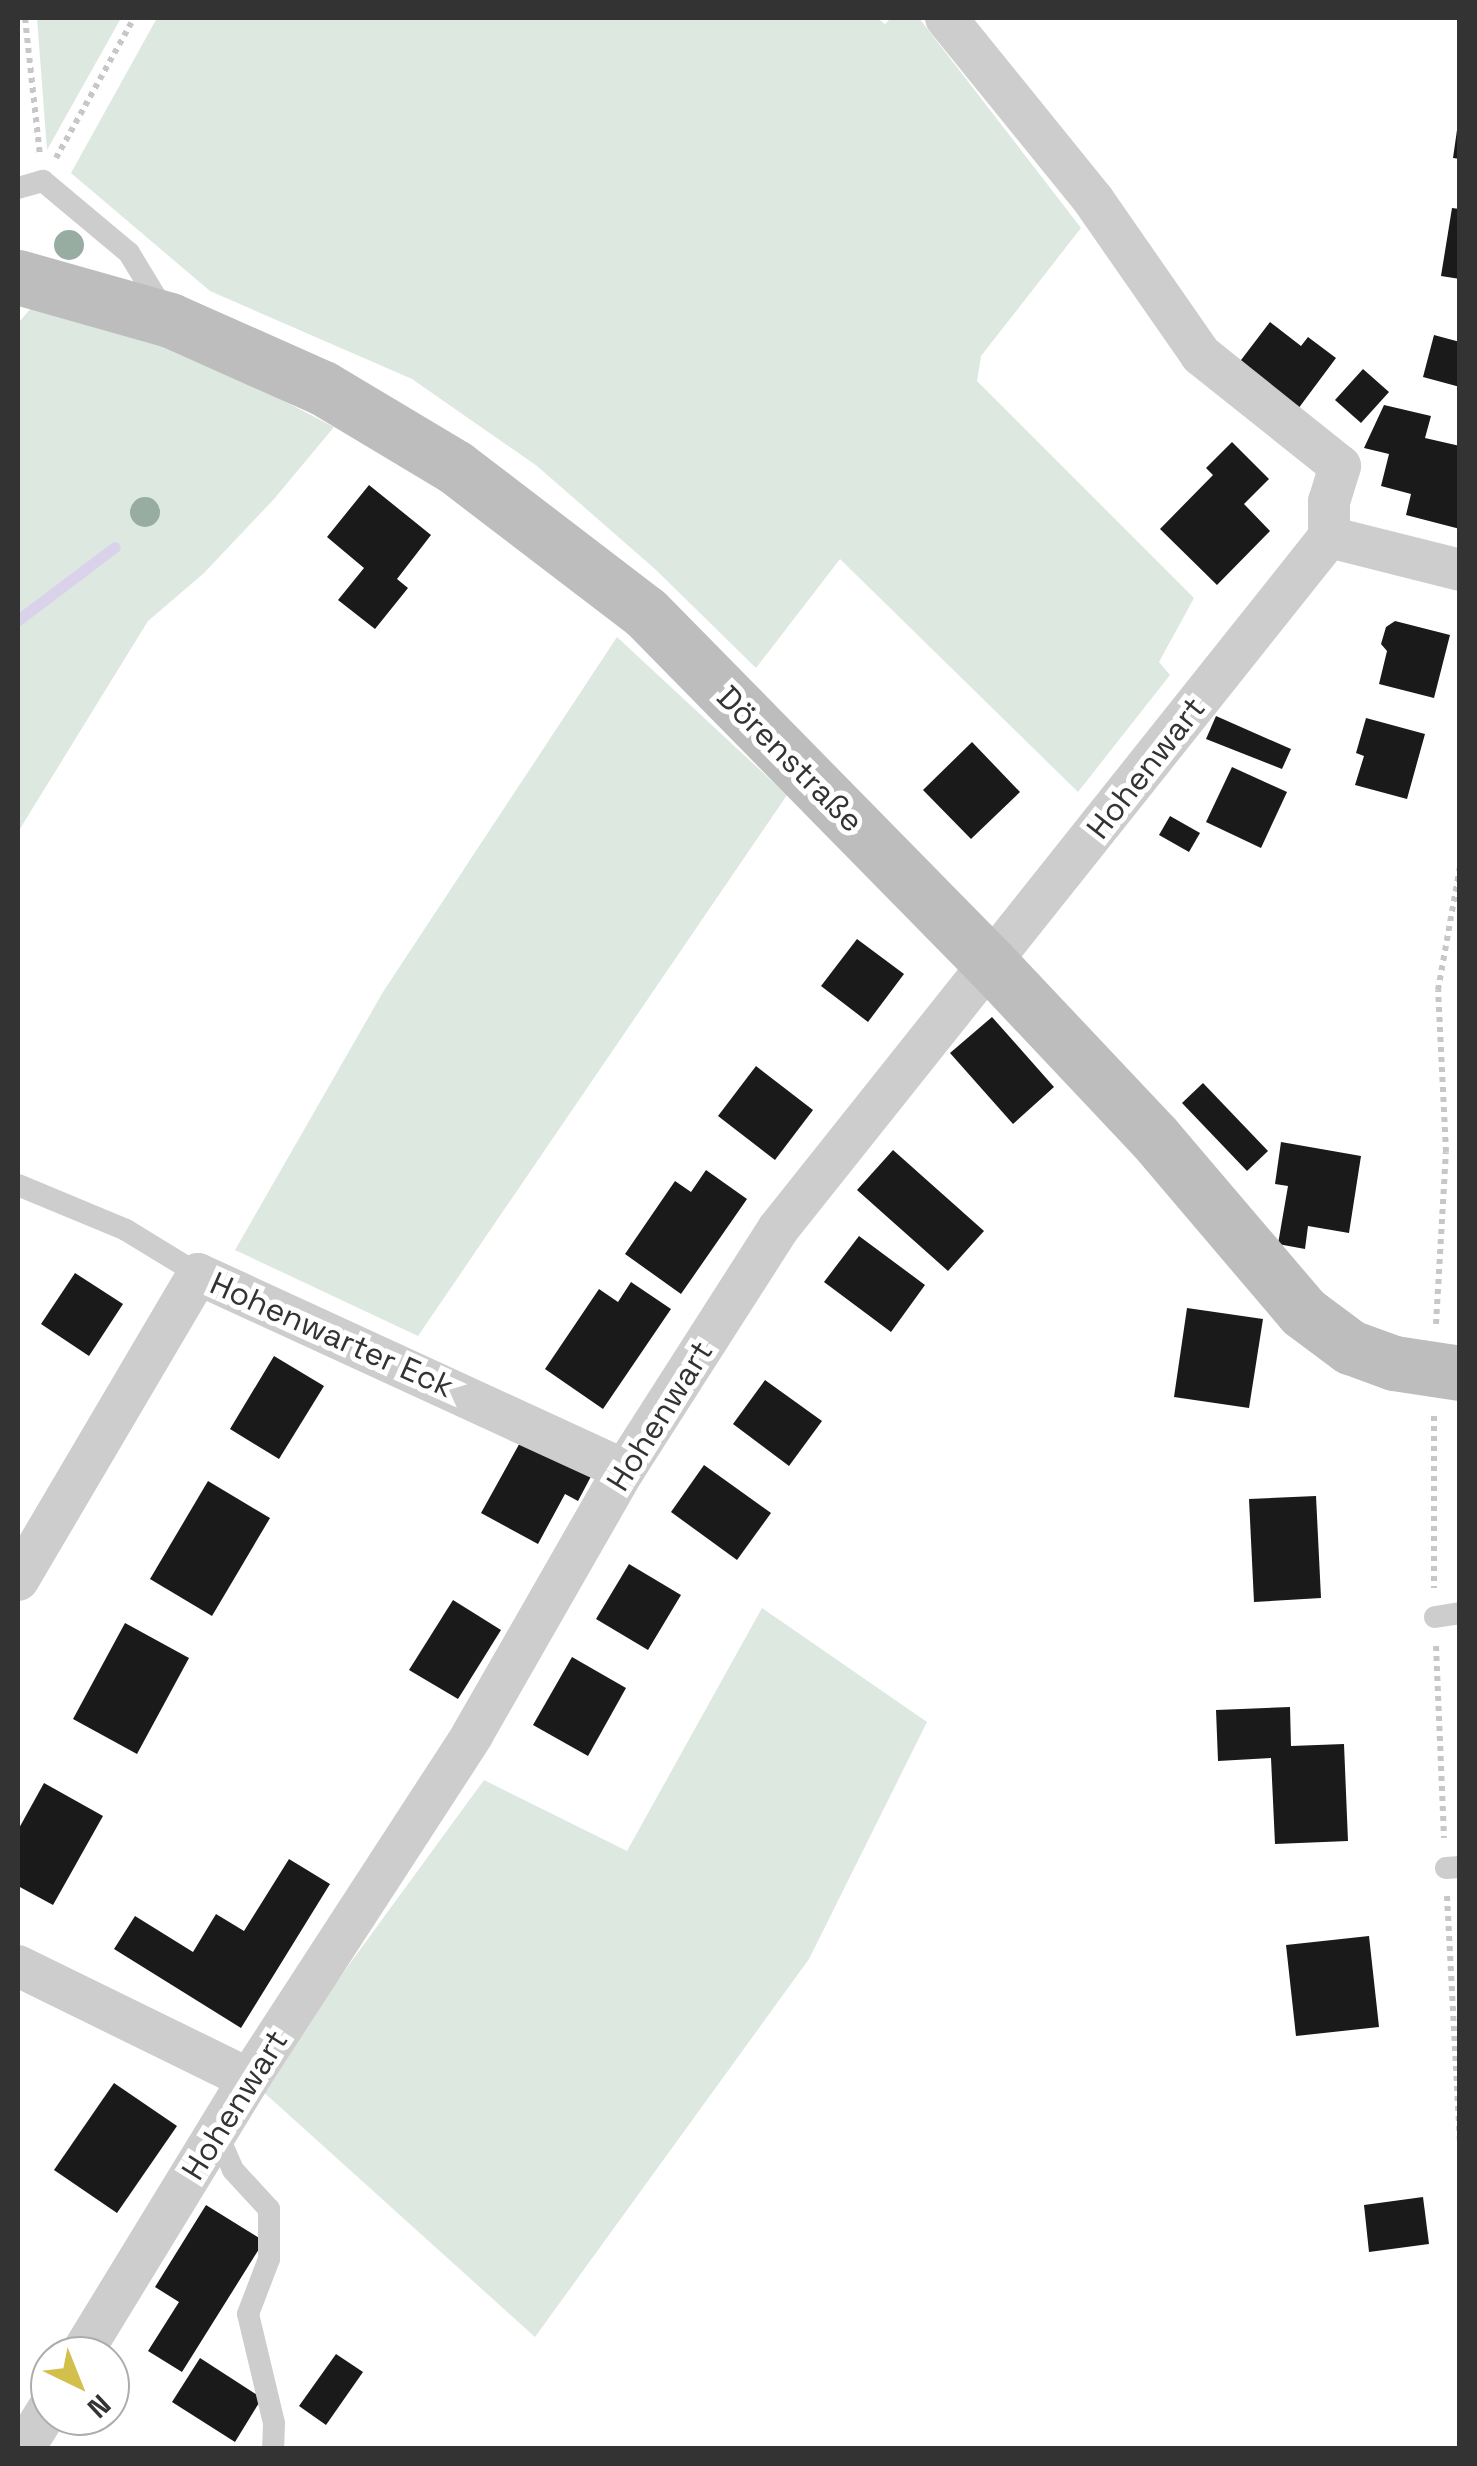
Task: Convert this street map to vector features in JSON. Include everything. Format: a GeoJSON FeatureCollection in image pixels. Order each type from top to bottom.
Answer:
{"type":"FeatureCollection","features":[{"type":"Feature","properties":{"kind":"street"},"geometry":{"type":"LineString","coordinates":[[946,18],[1094,200],[1201,355],[1340,466],[1330,501],[1328,537],[1460,570]]}},
{"type":"Feature","properties":{"kind":"street","name":"Dörenstraße"},"geometry":{"type":"LineString","coordinates":[[18,278],[170,320],[323,388],[455,467],[646,613],[992,964],[1155,1138],[1303,1312],[1350,1347],[1394,1364],[1447,1371]]}},
{"type":"Feature","properties":{"kind":"street","name":"Hohenwart"},"geometry":{"type":"LineString","coordinates":[[92,2336],[249,2079],[472,1735],[624,1470],[778,1229],[1328,537]]}},
{"type":"Feature","properties":{"kind":"street","name":"Hohenwarter Eck"},"geometry":{"type":"LineString","coordinates":[[18,1580],[198,1274],[624,1470]]}},
{"type":"Feature","properties":{"kind":"street"},"geometry":{"type":"LineString","coordinates":[[18,1966],[249,2079]]}},
{"type":"Feature","properties":{"kind":"lane"},"geometry":{"type":"LineString","coordinates":[[18,188],[43,181],[129,254],[170,320]]}},
{"type":"Feature","properties":{"kind":"lane"},"geometry":{"type":"LineString","coordinates":[[18,1185],[126,1230],[198,1274]]}},
{"type":"Feature","properties":{"kind":"lane"},"geometry":{"type":"LineString","coordinates":[[1434,1617],[1460,1613]]}},
{"type":"Feature","properties":{"kind":"lane"},"geometry":{"type":"LineString","coordinates":[[218,2134],[233,2170],[268,2209],[269,2258],[248,2314],[274,2423],[273,2448]]}},
{"type":"Feature","properties":{"kind":"path"},"geometry":{"type":"LineString","coordinates":[[25,18],[43,181]]}},
{"type":"Feature","properties":{"kind":"path"},"geometry":{"type":"LineString","coordinates":[[43,181],[134,18]]}},
{"type":"Feature","properties":{"kind":"path"},"geometry":{"type":"LineString","coordinates":[[1460,868],[1438,990],[1446,1152],[1447,1371],[1434,1617],[1452,1868],[1460,2141]]}},
{"type":"Feature","properties":{"kind":"shaded area"},"geometry":{"type":"Polygon","coordinates":[[[37,18],[121,18],[47,150],[37,18]]]}},
{"type":"Feature","properties":{"kind":"shaded area"},"geometry":{"type":"Polygon","coordinates":[[[157,18],[877,18],[885,24],[891,18],[919,18],[1081,228],[981,356],[977,381],[1194,598],[1159,662],[1170,675],[1078,792],[840,559],[756,668],[655,569],[537,466],[412,379],[210,291],[71,173],[157,18]]]}},
{"type":"Feature","properties":{"kind":"shaded area"},"geometry":{"type":"Polygon","coordinates":[[[33,306],[191,353],[334,427],[274,499],[204,573],[148,621],[18,832],[18,323],[33,306]]]}},
{"type":"Feature","properties":{"kind":"shaded area"},"geometry":{"type":"Polygon","coordinates":[[[617,637],[787,795],[418,1336],[235,1250],[383,992],[617,637]]]}},
{"type":"Feature","properties":{"kind":"shaded area"},"geometry":{"type":"Polygon","coordinates":[[[762,1608],[927,1722],[809,1959],[535,2337],[259,2088],[484,1780],[627,1851],[762,1608]]]}},
{"type":"Feature","properties":{"kind":"building"},"geometry":{"type":"Polygon","coordinates":[[[1460,130],[1460,159],[1453,158],[1460,130]]]}},
{"type":"Feature","properties":{"kind":"building"},"geometry":{"type":"Polygon","coordinates":[[[1452,208],[1460,209],[1460,279],[1441,276],[1452,208]]]}},
{"type":"Feature","properties":{"kind":"building"},"geometry":{"type":"Polygon","coordinates":[[[1270,322],[1301,346],[1308,337],[1336,358],[1298,409],[1238,364],[1270,322]]]}},
{"type":"Feature","properties":{"kind":"building"},"geometry":{"type":"Polygon","coordinates":[[[1434,335],[1460,342],[1460,387],[1423,377],[1434,335]]]}},
{"type":"Feature","properties":{"kind":"building"},"geometry":{"type":"Polygon","coordinates":[[[1363,369],[1389,392],[1361,423],[1335,400],[1363,369]]]}},
{"type":"Feature","properties":{"kind":"building"},"geometry":{"type":"Polygon","coordinates":[[[1384,405],[1431,416],[1425,438],[1460,446],[1460,529],[1406,515],[1411,494],[1381,486],[1389,454],[1364,448],[1384,405]]]}},
{"type":"Feature","properties":{"kind":"building"},"geometry":{"type":"Polygon","coordinates":[[[1232,442],[1269,479],[1244,504],[1270,531],[1217,585],[1160,529],[1213,475],[1206,468],[1232,442]]]}},
{"type":"Feature","properties":{"kind":"building"},"geometry":{"type":"Polygon","coordinates":[[[369,485],[431,535],[397,579],[408,588],[375,629],[338,600],[364,568],[327,537],[369,485]]]}},
{"type":"Feature","properties":{"kind":"building"},"geometry":{"type":"Polygon","coordinates":[[[1395,621],[1450,635],[1434,698],[1379,684],[1387,651],[1381,644],[1386,627],[1395,621]]]}},
{"type":"Feature","properties":{"kind":"building"},"geometry":{"type":"Polygon","coordinates":[[[1216,716],[1291,749],[1282,769],[1206,739],[1216,716]]]}},
{"type":"Feature","properties":{"kind":"building"},"geometry":{"type":"Polygon","coordinates":[[[1366,718],[1425,734],[1407,799],[1355,785],[1364,756],[1356,753],[1366,718]]]}},
{"type":"Feature","properties":{"kind":"building"},"geometry":{"type":"Polygon","coordinates":[[[972,742],[1020,792],[971,839],[923,790],[972,742]]]}},
{"type":"Feature","properties":{"kind":"building"},"geometry":{"type":"Polygon","coordinates":[[[1232,767],[1287,792],[1261,848],[1206,822],[1232,767]]]}},
{"type":"Feature","properties":{"kind":"building"},"geometry":{"type":"Polygon","coordinates":[[[1170,816],[1200,833],[1189,852],[1159,835],[1170,816]]]}},
{"type":"Feature","properties":{"kind":"building"},"geometry":{"type":"Polygon","coordinates":[[[857,939],[904,974],[868,1022],[821,986],[857,939]]]}},
{"type":"Feature","properties":{"kind":"building"},"geometry":{"type":"Polygon","coordinates":[[[992,1017],[1054,1087],[1013,1124],[950,1053],[992,1017]]]}},
{"type":"Feature","properties":{"kind":"building"},"geometry":{"type":"Polygon","coordinates":[[[756,1066],[813,1110],[775,1160],[718,1116],[756,1066]]]}},
{"type":"Feature","properties":{"kind":"building"},"geometry":{"type":"Polygon","coordinates":[[[1203,1083],[1268,1151],[1247,1171],[1182,1103],[1203,1083]]]}},
{"type":"Feature","properties":{"kind":"building"},"geometry":{"type":"Polygon","coordinates":[[[1281,1142],[1361,1156],[1349,1233],[1308,1226],[1305,1249],[1278,1244],[1288,1186],[1275,1184],[1281,1142]]]}},
{"type":"Feature","properties":{"kind":"building"},"geometry":{"type":"Polygon","coordinates":[[[893,1150],[984,1231],[948,1271],[857,1190],[893,1150]]]}},
{"type":"Feature","properties":{"kind":"building"},"geometry":{"type":"Polygon","coordinates":[[[706,1170],[747,1199],[681,1294],[625,1254],[675,1181],[691,1192],[706,1170]]]}},
{"type":"Feature","properties":{"kind":"building"},"geometry":{"type":"Polygon","coordinates":[[[859,1236],[925,1285],[891,1332],[824,1282],[859,1236]]]}},
{"type":"Feature","properties":{"kind":"building"},"geometry":{"type":"Polygon","coordinates":[[[75,1273],[123,1304],[89,1356],[41,1324],[75,1273]]]}},
{"type":"Feature","properties":{"kind":"building"},"geometry":{"type":"Polygon","coordinates":[[[631,1282],[671,1309],[603,1409],[545,1369],[599,1289],[618,1302],[631,1282]]]}},
{"type":"Feature","properties":{"kind":"building"},"geometry":{"type":"Polygon","coordinates":[[[1187,1308],[1263,1319],[1249,1408],[1174,1397],[1187,1308]]]}},
{"type":"Feature","properties":{"kind":"building"},"geometry":{"type":"Polygon","coordinates":[[[274,1356],[324,1386],[279,1459],[230,1429],[274,1356]]]}},
{"type":"Feature","properties":{"kind":"building"},"geometry":{"type":"Polygon","coordinates":[[[765,1380],[822,1421],[789,1466],[733,1424],[765,1380]]]}},
{"type":"Feature","properties":{"kind":"building"},"geometry":{"type":"Polygon","coordinates":[[[527,1430],[596,1467],[578,1501],[565,1494],[538,1544],[481,1513],[527,1430]]]}},
{"type":"Feature","properties":{"kind":"building"},"geometry":{"type":"Polygon","coordinates":[[[704,1465],[771,1513],[737,1560],[671,1512],[704,1465]]]}},
{"type":"Feature","properties":{"kind":"building"},"geometry":{"type":"Polygon","coordinates":[[[208,1481],[270,1518],[212,1616],[150,1579],[208,1481]]]}},
{"type":"Feature","properties":{"kind":"building"},"geometry":{"type":"Polygon","coordinates":[[[1316,1496],[1321,1598],[1254,1602],[1249,1499],[1316,1496]]]}},
{"type":"Feature","properties":{"kind":"building"},"geometry":{"type":"Polygon","coordinates":[[[629,1564],[681,1595],[648,1650],[596,1619],[629,1564]]]}},
{"type":"Feature","properties":{"kind":"building"},"geometry":{"type":"Polygon","coordinates":[[[453,1600],[501,1630],[458,1699],[409,1670],[453,1600]]]}},
{"type":"Feature","properties":{"kind":"building"},"geometry":{"type":"Polygon","coordinates":[[[125,1623],[189,1658],[137,1754],[73,1719],[125,1623]]]}},
{"type":"Feature","properties":{"kind":"building"},"geometry":{"type":"Polygon","coordinates":[[[572,1657],[626,1688],[588,1756],[533,1725],[572,1657]]]}},
{"type":"Feature","properties":{"kind":"building"},"geometry":{"type":"Polygon","coordinates":[[[1290,1707],[1291,1746],[1344,1744],[1348,1841],[1275,1844],[1271,1758],[1218,1761],[1216,1710],[1290,1707]]]}},
{"type":"Feature","properties":{"kind":"building"},"geometry":{"type":"Polygon","coordinates":[[[44,1783],[103,1816],[53,1905],[18,1886],[18,1830],[44,1783]]]}},
{"type":"Feature","properties":{"kind":"building"},"geometry":{"type":"Polygon","coordinates":[[[289,1859],[330,1884],[241,2028],[114,1949],[135,1916],[193,1952],[216,1914],[244,1931],[289,1859]]]}},
{"type":"Feature","properties":{"kind":"building"},"geometry":{"type":"Polygon","coordinates":[[[1369,1936],[1379,2027],[1296,2036],[1286,1945],[1369,1936]]]}},
{"type":"Feature","properties":{"kind":"building"},"geometry":{"type":"Polygon","coordinates":[[[114,2083],[177,2126],[117,2213],[54,2170],[114,2083]]]}},
{"type":"Feature","properties":{"kind":"building"},"geometry":{"type":"Polygon","coordinates":[[[1423,2197],[1429,2244],[1369,2252],[1364,2205],[1423,2197]]]}},
{"type":"Feature","properties":{"kind":"building"},"geometry":{"type":"Polygon","coordinates":[[[206,2205],[264,2241],[182,2372],[148,2351],[179,2302],[155,2287],[206,2205]]]}},
{"type":"Feature","properties":{"kind":"building"},"geometry":{"type":"Polygon","coordinates":[[[336,2354],[363,2372],[326,2425],[299,2406],[336,2354]]]}},
{"type":"Feature","properties":{"kind":"building"},"geometry":{"type":"Polygon","coordinates":[[[200,2358],[262,2398],[235,2442],[172,2402],[200,2358]]]}},
{"type":"Feature","properties":{"kind":"waterway"},"geometry":{"type":"LineString","coordinates":[[18,620],[115,547]]}}]}
